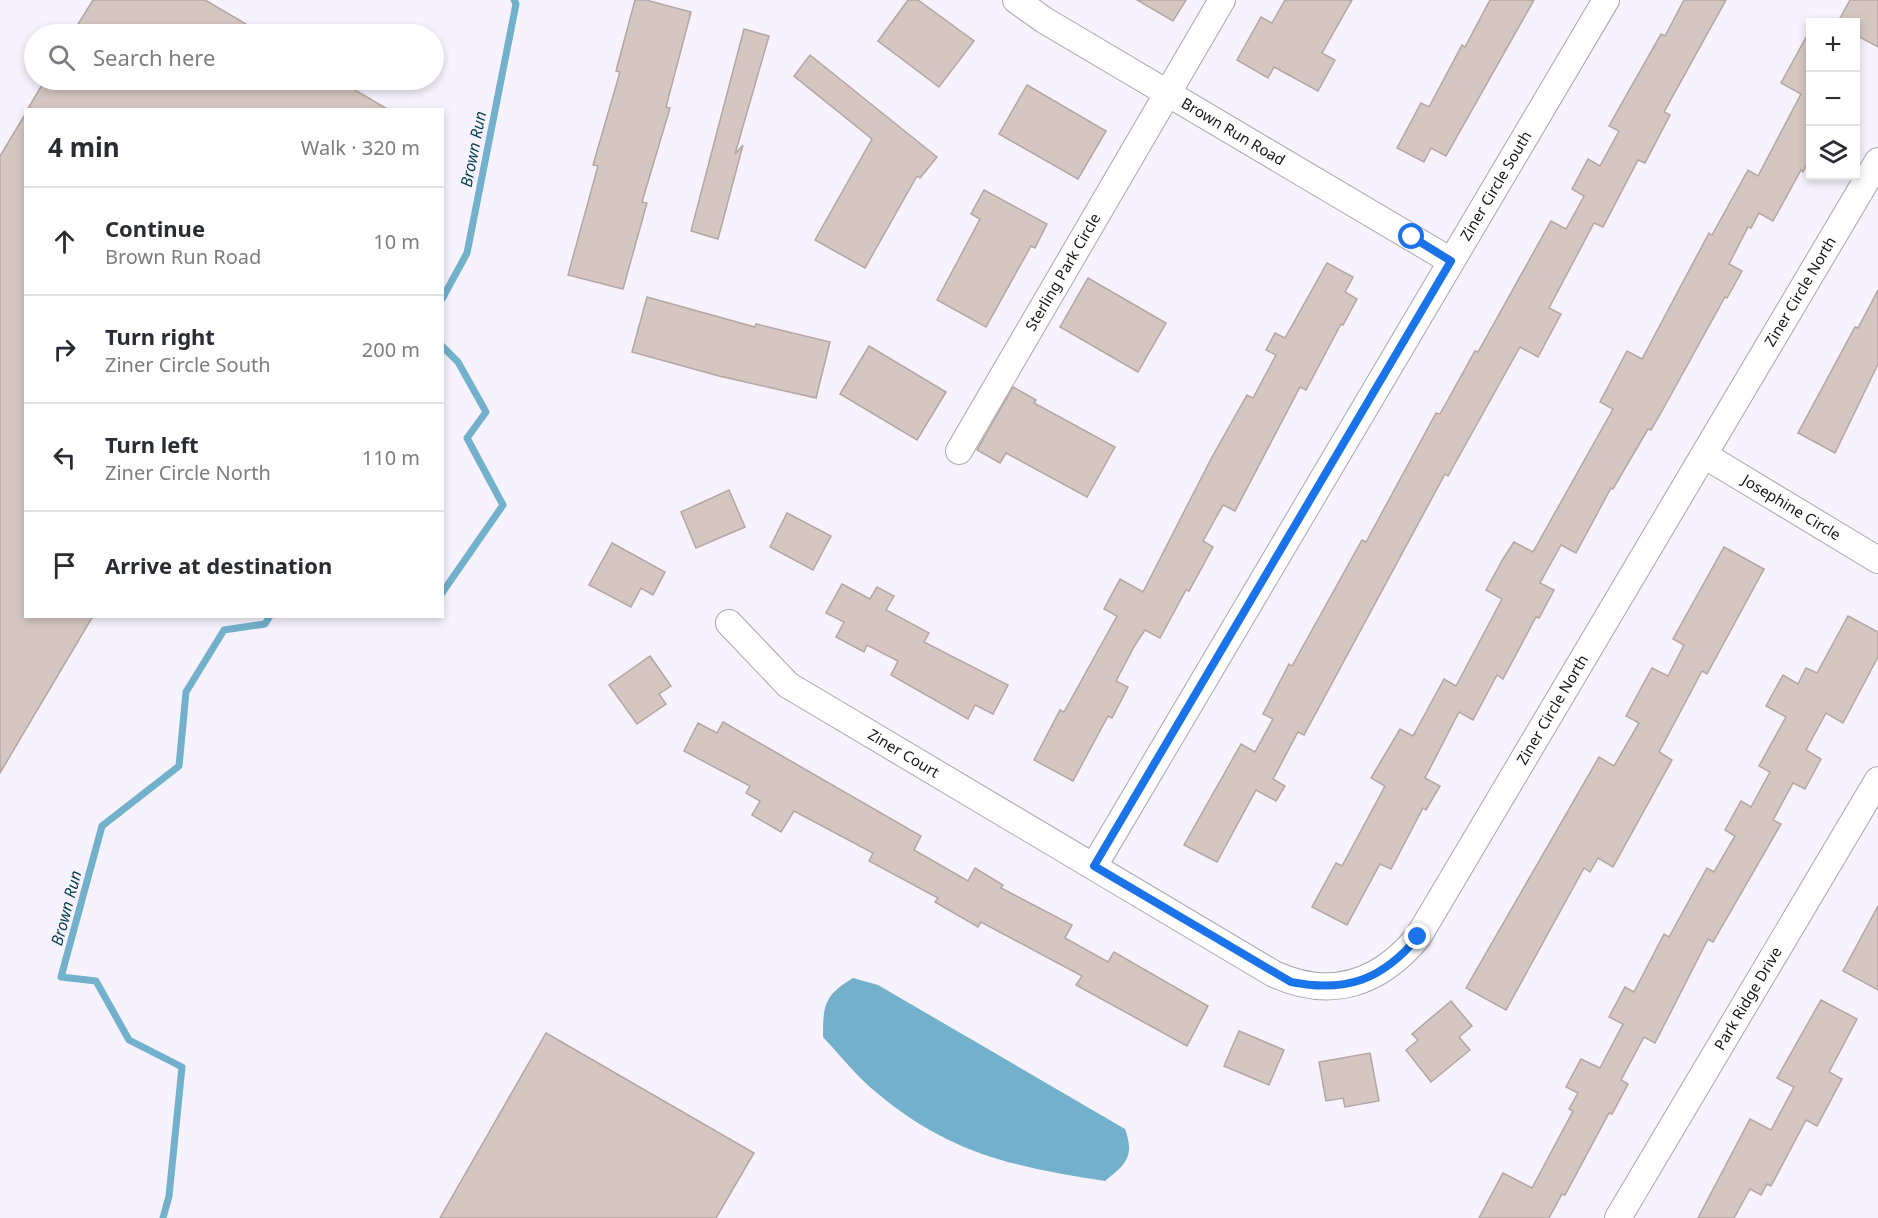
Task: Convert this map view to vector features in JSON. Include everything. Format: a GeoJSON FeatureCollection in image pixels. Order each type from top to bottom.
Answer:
{"type":"FeatureCollection","features":[{"type":"Feature","properties":{"kind":"street","name":"Brown Run Road"},"geometry":{"type":"LineString","coordinates":[[1016,0],[1044,20],[1451,261]]}},
{"type":"Feature","properties":{"kind":"street","name":"Sterling Park Circle"},"geometry":{"type":"LineString","coordinates":[[959,451],[1222,0]]}},
{"type":"Feature","properties":{"kind":"street","name":"Ziner Circle South"},"geometry":{"type":"LineString","coordinates":[[1094,866],[1606,0]]}},
{"type":"Feature","properties":{"kind":"street","name":"Ziner Circle North"},"geometry":{"type":"LineString","coordinates":[[1094,866],[1291,982],[1326,987],[1354,983],[1378,973],[1400,958],[1418,937],[1878,161]]}},
{"type":"Feature","properties":{"kind":"street","name":"Josephine Circle"},"geometry":{"type":"LineString","coordinates":[[1704,455],[1878,560]]}},
{"type":"Feature","properties":{"kind":"street","name":"Ziner Court"},"geometry":{"type":"LineString","coordinates":[[729,623],[788,685],[1094,866]]}},
{"type":"Feature","properties":{"kind":"street","name":"Park Ridge Drive"},"geometry":{"type":"LineString","coordinates":[[1618,1218],[1878,780]]}},
{"type":"Feature","properties":{"kind":"water"},"geometry":{"type":"Polygon","coordinates":[[[853,978],[878,985],[1125,1129],[1129,1147],[1127,1159],[1105,1181],[1041,1170],[984,1155],[957,1144],[904,1114],[863,1080],[823,1037],[825,1008],[831,995],[853,978]]]}},
{"type":"Feature","properties":{"kind":"building"},"geometry":{"type":"Polygon","coordinates":[[[93,0],[205,0],[246,24],[78,24],[93,0]]]}},
{"type":"Feature","properties":{"kind":"building"},"geometry":{"type":"Polygon","coordinates":[[[635,0],[646,0],[691,12],[666,107],[670,108],[642,202],[647,203],[623,289],[568,275],[598,166],[593,165],[620,72],[616,71],[635,0]]]}},
{"type":"Feature","properties":{"kind":"building"},"geometry":{"type":"Polygon","coordinates":[[[908,0],[918,0],[974,41],[939,87],[878,41],[908,0]]]}},
{"type":"Feature","properties":{"kind":"building"},"geometry":{"type":"Polygon","coordinates":[[[1137,0],[1186,0],[1173,21],[1137,0]]]}},
{"type":"Feature","properties":{"kind":"building"},"geometry":{"type":"Polygon","coordinates":[[[1285,0],[1352,0],[1322,53],[1335,60],[1318,91],[1274,67],[1268,78],[1237,60],[1261,17],[1272,23],[1285,0]]]}},
{"type":"Feature","properties":{"kind":"building"},"geometry":{"type":"Polygon","coordinates":[[[1490,0],[1534,0],[1446,156],[1431,148],[1424,162],[1397,148],[1421,103],[1429,107],[1462,45],[1465,47],[1490,0]]]}},
{"type":"Feature","properties":{"kind":"building"},"geometry":{"type":"Polygon","coordinates":[[[1684,0],[1726,0],[1664,112],[1670,115],[1645,163],[1638,160],[1603,227],[1594,223],[1549,308],[1561,314],[1538,357],[1520,347],[1448,476],[1445,474],[1304,735],[1298,732],[1273,779],[1285,786],[1276,801],[1256,790],[1217,862],[1184,845],[1241,744],[1255,752],[1273,719],[1263,714],[1289,664],[1292,666],[1362,540],[1366,542],[1436,413],[1440,414],[1475,351],[1478,352],[1551,221],[1566,229],[1584,196],[1572,189],[1588,159],[1600,166],[1619,131],[1609,126],[1661,34],[1665,36],[1684,0]]]}},
{"type":"Feature","properties":{"kind":"building"},"geometry":{"type":"Polygon","coordinates":[[[1850,0],[1878,0],[1878,47],[1860,37],[1860,18],[1840,18],[1850,0]]]}},
{"type":"Feature","properties":{"kind":"building"},"geometry":{"type":"Polygon","coordinates":[[[744,29],[769,36],[735,154],[743,145],[718,239],[691,231],[744,29]]]}},
{"type":"Feature","properties":{"kind":"building"},"geometry":{"type":"Polygon","coordinates":[[[1806,37],[1806,166],[1803,172],[1801,170],[1773,221],[1759,213],[1751,228],[1748,227],[1729,264],[1742,271],[1727,298],[1725,297],[1651,430],[1648,429],[1613,489],[1611,488],[1576,553],[1561,545],[1540,583],[1554,590],[1539,618],[1536,617],[1503,679],[1497,675],[1473,720],[1459,712],[1425,778],[1440,786],[1426,810],[1423,808],[1391,869],[1380,864],[1347,925],[1312,907],[1336,863],[1342,866],[1385,786],[1371,778],[1400,729],[1413,736],[1444,679],[1456,686],[1502,599],[1486,590],[1503,559],[1514,542],[1533,552],[1613,409],[1600,402],[1627,351],[1642,359],[1709,233],[1712,235],[1748,170],[1758,176],[1801,94],[1781,83],[1806,37]]]}},
{"type":"Feature","properties":{"kind":"building"},"geometry":{"type":"Polygon","coordinates":[[[810,55],[937,157],[920,178],[917,176],[865,268],[815,240],[872,139],[794,76],[810,55]]]}},
{"type":"Feature","properties":{"kind":"building"},"geometry":{"type":"Polygon","coordinates":[[[1027,85],[1106,131],[1078,179],[999,134],[1027,85]]]}},
{"type":"Feature","properties":{"kind":"building"},"geometry":{"type":"Polygon","coordinates":[[[39,90],[355,90],[386,108],[28,108],[39,90]]]}},
{"type":"Feature","properties":{"kind":"building"},"geometry":{"type":"Polygon","coordinates":[[[24,116],[24,618],[92,618],[0,773],[0,156],[24,116]]]}},
{"type":"Feature","properties":{"kind":"building"},"geometry":{"type":"Polygon","coordinates":[[[984,190],[1047,224],[1035,248],[1031,246],[986,327],[937,300],[980,219],[971,214],[984,190]]]}},
{"type":"Feature","properties":{"kind":"building"},"geometry":{"type":"Polygon","coordinates":[[[1327,263],[1353,277],[1345,292],[1357,299],[1306,390],[1300,387],[1235,511],[1223,505],[1203,541],[1213,547],[1189,591],[1186,590],[1160,638],[1145,630],[1135,645],[1116,681],[1128,687],[1112,718],[1108,716],[1073,781],[1034,760],[1060,710],[1064,712],[1117,616],[1104,609],[1120,579],[1143,592],[1212,457],[1247,395],[1253,398],[1276,355],[1266,350],[1275,333],[1285,338],[1327,263]]]}},
{"type":"Feature","properties":{"kind":"building"},"geometry":{"type":"Polygon","coordinates":[[[1088,278],[1166,323],[1138,372],[1060,327],[1088,278]]]}},
{"type":"Feature","properties":{"kind":"building"},"geometry":{"type":"Polygon","coordinates":[[[1878,290],[1878,364],[1835,453],[1798,433],[1855,327],[1858,328],[1878,290]]]}},
{"type":"Feature","properties":{"kind":"building"},"geometry":{"type":"Polygon","coordinates":[[[647,297],[755,327],[756,324],[830,342],[816,398],[719,376],[632,352],[647,297]]]}},
{"type":"Feature","properties":{"kind":"building"},"geometry":{"type":"Polygon","coordinates":[[[869,346],[946,392],[917,440],[840,394],[869,346]]]}},
{"type":"Feature","properties":{"kind":"building"},"geometry":{"type":"Polygon","coordinates":[[[1013,387],[1036,400],[1034,403],[1115,447],[1087,497],[1006,453],[1000,463],[977,450],[1013,387]]]}},
{"type":"Feature","properties":{"kind":"building"},"geometry":{"type":"Polygon","coordinates":[[[729,490],[745,527],[696,548],[681,512],[729,490]]]}},
{"type":"Feature","properties":{"kind":"building"},"geometry":{"type":"Polygon","coordinates":[[[787,513],[831,536],[813,570],[770,547],[787,513]]]}},
{"type":"Feature","properties":{"kind":"building"},"geometry":{"type":"Polygon","coordinates":[[[612,543],[665,572],[653,595],[641,588],[631,607],[589,585],[612,543]]]}},
{"type":"Feature","properties":{"kind":"building"},"geometry":{"type":"Polygon","coordinates":[[[1724,547],[1764,569],[1707,674],[1702,671],[1659,752],[1672,760],[1613,867],[1598,858],[1590,872],[1584,868],[1506,1010],[1466,988],[1599,757],[1614,766],[1639,723],[1626,716],[1652,668],[1668,676],[1684,645],[1673,639],[1724,547]]]}},
{"type":"Feature","properties":{"kind":"building"},"geometry":{"type":"Polygon","coordinates":[[[842,584],[870,599],[877,587],[894,596],[886,610],[929,633],[924,642],[1008,685],[993,714],[975,705],[968,719],[891,675],[898,661],[867,645],[864,652],[836,637],[844,622],[826,613],[842,584]]]}},
{"type":"Feature","properties":{"kind":"building"},"geometry":{"type":"Polygon","coordinates":[[[1848,616],[1878,632],[1878,657],[1843,723],[1826,713],[1806,750],[1821,759],[1805,789],[1793,783],[1773,820],[1781,824],[1713,942],[1708,939],[1655,1043],[1644,1037],[1621,1080],[1628,1084],[1612,1114],[1609,1113],[1565,1195],[1562,1194],[1549,1218],[1479,1218],[1503,1173],[1532,1188],[1573,1111],[1569,1109],[1578,1093],[1566,1087],[1581,1059],[1600,1068],[1623,1024],[1609,1017],[1625,987],[1634,992],[1664,934],[1669,937],[1707,868],[1714,872],[1735,836],[1725,830],[1741,801],[1751,807],[1770,772],[1759,766],[1786,717],[1766,706],[1783,675],[1798,684],[1806,668],[1817,673],[1848,616]]]}},
{"type":"Feature","properties":{"kind":"building"},"geometry":{"type":"Polygon","coordinates":[[[650,656],[671,686],[659,694],[666,704],[637,724],[609,685],[650,656]]]}},
{"type":"Feature","properties":{"kind":"building"},"geometry":{"type":"Polygon","coordinates":[[[723,722],[921,836],[914,850],[968,881],[975,868],[1003,885],[1001,888],[1072,925],[1065,938],[1108,962],[1114,952],[1208,1006],[1187,1046],[1076,985],[1082,976],[981,922],[978,927],[935,902],[938,898],[869,861],[873,853],[794,811],[781,832],[752,815],[760,801],[746,793],[750,786],[684,751],[698,723],[717,733],[723,722]]]}},
{"type":"Feature","properties":{"kind":"building"},"geometry":{"type":"Polygon","coordinates":[[[1878,906],[1878,990],[1843,971],[1878,906]]]}},
{"type":"Feature","properties":{"kind":"building"},"geometry":{"type":"Polygon","coordinates":[[[1821,1000],[1857,1019],[1829,1072],[1842,1079],[1817,1126],[1806,1120],[1771,1186],[1767,1184],[1761,1195],[1750,1189],[1734,1218],[1698,1218],[1750,1119],[1771,1130],[1794,1087],[1777,1078],[1821,1000]]]}},
{"type":"Feature","properties":{"kind":"building"},"geometry":{"type":"Polygon","coordinates":[[[1451,1001],[1472,1026],[1459,1037],[1470,1050],[1431,1082],[1406,1050],[1418,1040],[1412,1034],[1451,1001]]]}},
{"type":"Feature","properties":{"kind":"building"},"geometry":{"type":"Polygon","coordinates":[[[1239,1031],[1284,1050],[1269,1085],[1224,1066],[1239,1031]]]}},
{"type":"Feature","properties":{"kind":"building"},"geometry":{"type":"Polygon","coordinates":[[[546,1033],[754,1153],[716,1218],[440,1218],[546,1033]]]}},
{"type":"Feature","properties":{"kind":"building"},"geometry":{"type":"Polygon","coordinates":[[[1370,1053],[1379,1101],[1345,1107],[1343,1098],[1326,1101],[1319,1062],[1370,1053]]]}},
{"type":"Feature","properties":{"kind":"waterway","name":"Brown Run"},"geometry":{"type":"LineString","coordinates":[[444,295],[467,253],[516,4],[514,0]]}},
{"type":"Feature","properties":{"kind":"waterway","name":"Brown Run"},"geometry":{"type":"LineString","coordinates":[[444,348],[458,362],[486,412],[467,438],[503,505],[444,590]]}},
{"type":"Feature","properties":{"kind":"waterway","name":"Brown Run"},"geometry":{"type":"LineString","coordinates":[[163,1218],[169,1196],[182,1067],[129,1040],[96,981],[61,977],[102,826],[179,766],[186,692],[224,630],[265,624],[269,618]]}},
{"type":"Feature","properties":{"kind":"route"},"geometry":{"type":"LineString","coordinates":[[1412,237],[1451,261],[1094,866],[1291,982],[1326,987],[1354,983],[1378,973],[1400,958],[1418,937]]}}]}
